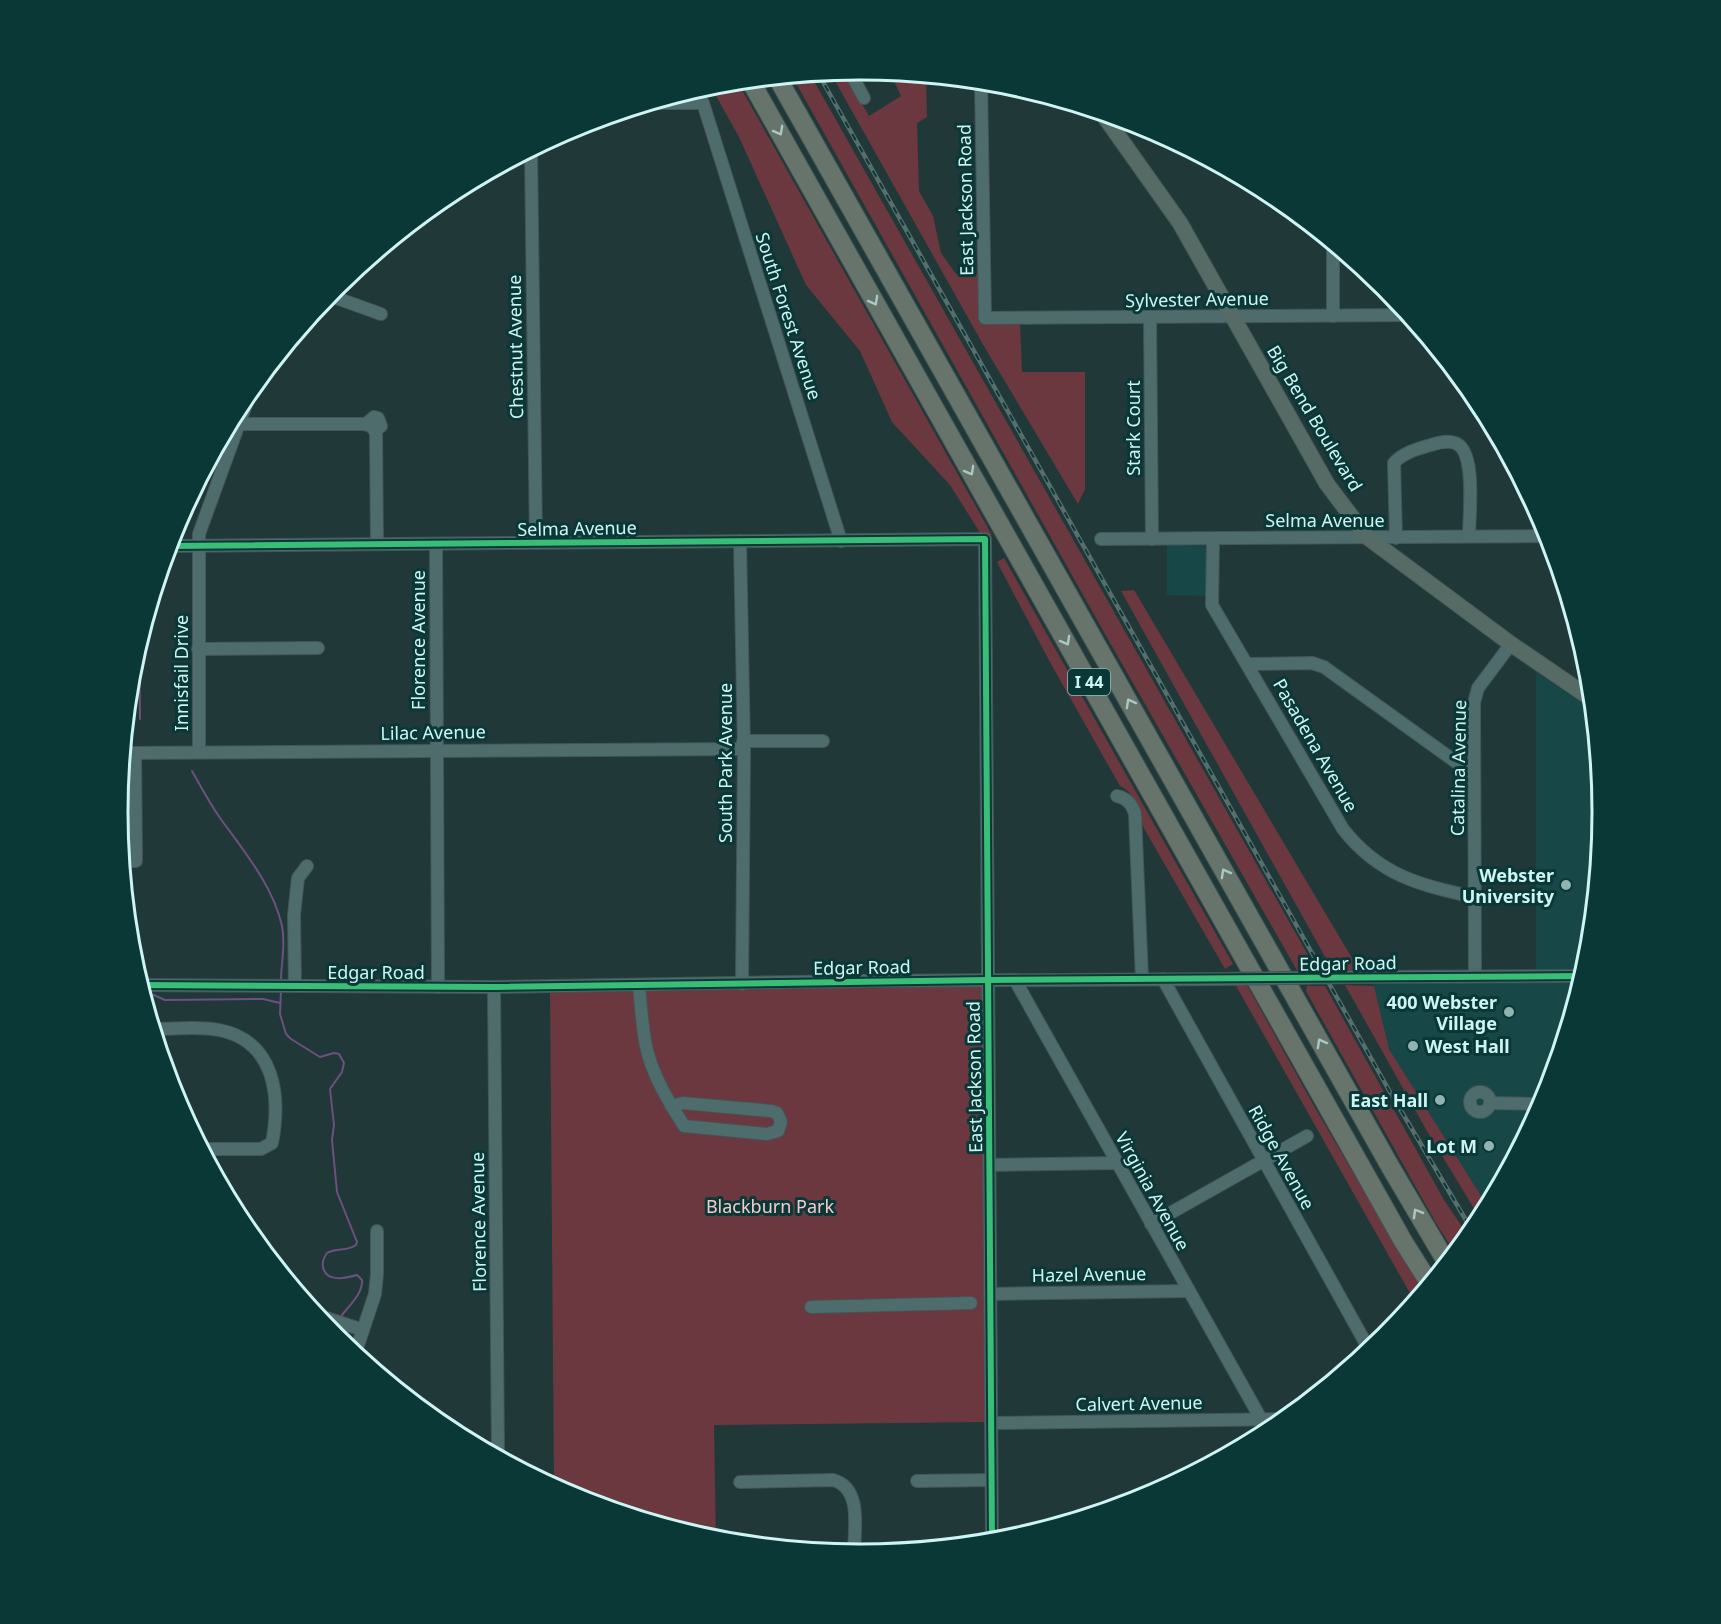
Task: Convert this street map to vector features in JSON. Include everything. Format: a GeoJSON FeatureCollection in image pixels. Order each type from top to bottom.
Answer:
{"type":"FeatureCollection","features":[{"type":"Feature","properties":{"kind":"highway","name":"I 44"},"geometry":{"type":"LineString","coordinates":[[781,84],[1391,1168],[1443,1256]]}},
{"type":"Feature","properties":{"kind":"highway","name":"I 44"},"geometry":{"type":"LineString","coordinates":[[754,88],[1387,1212],[1426,1277]]}},
{"type":"Feature","properties":{"kind":"main road","name":"Big Bend Boulevard"},"geometry":{"type":"LineString","coordinates":[[1109,123],[1180,223],[1327,484],[1367,537],[1511,644],[1583,693]]}},
{"type":"Feature","properties":{"kind":"street"},"geometry":{"type":"LineString","coordinates":[[854,80],[864,98]]}},
{"type":"Feature","properties":{"kind":"street","name":"East Jackson Road"},"geometry":{"type":"LineString","coordinates":[[981,90],[985,318]]}},
{"type":"Feature","properties":{"kind":"street","name":"South Forest Avenue"},"geometry":{"type":"LineString","coordinates":[[676,103],[703,103],[841,541]]}},
{"type":"Feature","properties":{"kind":"street","name":"Chestnut Avenue"},"geometry":{"type":"LineString","coordinates":[[531,158],[536,543]]}},
{"type":"Feature","properties":{"kind":"street"},"geometry":{"type":"LineString","coordinates":[[1333,253],[1333,316]]}},
{"type":"Feature","properties":{"kind":"street"},"geometry":{"type":"LineString","coordinates":[[339,299],[381,314]]}},
{"type":"Feature","properties":{"kind":"street","name":"Sylvester Avenue"},"geometry":{"type":"LineString","coordinates":[[985,318],[1398,315]]}},
{"type":"Feature","properties":{"kind":"street","name":"Stark Court"},"geometry":{"type":"LineString","coordinates":[[1150,318],[1152,539]]}},
{"type":"Feature","properties":{"kind":"street"},"geometry":{"type":"LineString","coordinates":[[239,424],[371,427],[377,544]]}},
{"type":"Feature","properties":{"kind":"street"},"geometry":{"type":"LineString","coordinates":[[1396,538],[1394,463],[1399,457],[1426,446],[1451,442],[1460,446],[1468,458],[1469,536]]}},
{"type":"Feature","properties":{"kind":"street","name":"Innisfail Drive"},"geometry":{"type":"LineString","coordinates":[[199,752],[199,534],[228,443]]}},
{"type":"Feature","properties":{"kind":"street","name":"Selma Avenue"},"geometry":{"type":"LineString","coordinates":[[1101,539],[1539,536]]}},
{"type":"Feature","properties":{"kind":"street","name":"Pasadena Avenue"},"geometry":{"type":"LineString","coordinates":[[1213,538],[1212,605],[1249,664],[1343,829],[1374,861],[1405,879],[1474,897]]}},
{"type":"Feature","properties":{"kind":"street","name":"East Jackson Road"},"geometry":{"type":"LineString","coordinates":[[985,539],[992,1532]]}},
{"type":"Feature","properties":{"kind":"street","name":"Selma Avenue"},"geometry":{"type":"LineString","coordinates":[[179,546],[985,539]]}},
{"type":"Feature","properties":{"kind":"street","name":"South Park Avenue"},"geometry":{"type":"LineString","coordinates":[[740,541],[743,745],[742,984]]}},
{"type":"Feature","properties":{"kind":"street","name":"Florence Avenue"},"geometry":{"type":"LineString","coordinates":[[436,545],[438,987]]}},
{"type":"Feature","properties":{"kind":"street","name":"Catalina Avenue"},"geometry":{"type":"LineString","coordinates":[[1475,976],[1473,709],[1478,688],[1511,644]]}},
{"type":"Feature","properties":{"kind":"street"},"geometry":{"type":"LineString","coordinates":[[198,649],[318,648]]}},
{"type":"Feature","properties":{"kind":"street"},"geometry":{"type":"LineString","coordinates":[[1249,664],[1312,663],[1324,667],[1474,775]]}},
{"type":"Feature","properties":{"kind":"street","name":"Lilac Avenue"},"geometry":{"type":"LineString","coordinates":[[131,753],[743,745],[824,741]]}},
{"type":"Feature","properties":{"kind":"street"},"geometry":{"type":"LineString","coordinates":[[130,767],[136,861],[130,861]]}},
{"type":"Feature","properties":{"kind":"street"},"geometry":{"type":"LineString","coordinates":[[1116,796],[1124,797],[1136,814],[1142,979]]}},
{"type":"Feature","properties":{"kind":"street"},"geometry":{"type":"LineString","coordinates":[[286,986],[298,878],[307,866]]}},
{"type":"Feature","properties":{"kind":"street","name":"Edgar Road"},"geometry":{"type":"LineString","coordinates":[[149,986],[639,986],[987,980],[1574,976]]}},
{"type":"Feature","properties":{"kind":"street","name":"Ridge Avenue"},"geometry":{"type":"LineString","coordinates":[[1163,979],[1365,1342]]}},
{"type":"Feature","properties":{"kind":"street","name":"Virginia Avenue"},"geometry":{"type":"LineString","coordinates":[[1015,980],[1262,1419]]}},
{"type":"Feature","properties":{"kind":"street"},"geometry":{"type":"LineString","coordinates":[[639,986],[646,1047],[656,1076],[671,1106],[684,1126],[767,1134],[778,1131],[782,1122],[777,1113],[771,1111],[683,1103],[671,1106]]}},
{"type":"Feature","properties":{"kind":"street","name":"Florence Avenue"},"geometry":{"type":"LineString","coordinates":[[494,987],[498,1448]]}},
{"type":"Feature","properties":{"kind":"street"},"geometry":{"type":"LineString","coordinates":[[161,1029],[218,1030],[234,1035],[256,1050],[272,1074],[276,1108],[272,1143],[261,1149],[211,1149]]}},
{"type":"Feature","properties":{"kind":"street"},"geometry":{"type":"LineString","coordinates":[[1490,1103],[1532,1104]]}},
{"type":"Feature","properties":{"kind":"street"},"geometry":{"type":"LineString","coordinates":[[1151,1224],[1307,1136]]}},
{"type":"Feature","properties":{"kind":"street"},"geometry":{"type":"LineString","coordinates":[[990,1165],[1116,1163]]}},
{"type":"Feature","properties":{"kind":"street"},"geometry":{"type":"LineString","coordinates":[[358,1344],[375,1294],[377,1231]]}},
{"type":"Feature","properties":{"kind":"street","name":"Hazel Avenue"},"geometry":{"type":"LineString","coordinates":[[990,1294],[1189,1291]]}},
{"type":"Feature","properties":{"kind":"street"},"geometry":{"type":"LineString","coordinates":[[811,1307],[971,1303]]}},
{"type":"Feature","properties":{"kind":"street"},"geometry":{"type":"LineString","coordinates":[[334,1320],[363,1330]]}},
{"type":"Feature","properties":{"kind":"street","name":"Calvert Avenue"},"geometry":{"type":"LineString","coordinates":[[992,1423],[1270,1419]]}},
{"type":"Feature","properties":{"kind":"street"},"geometry":{"type":"LineString","coordinates":[[740,1482],[833,1480],[846,1487],[852,1496],[854,1544]]}},
{"type":"Feature","properties":{"kind":"street"},"geometry":{"type":"LineString","coordinates":[[917,1481],[992,1480]]}},
{"type":"Feature","properties":{"kind":"shaded area"},"geometry":{"type":"Polygon","coordinates":[[[1167,544],[1207,546],[1208,596],[1167,595],[1167,544]]]}},
{"type":"Feature","properties":{"kind":"shaded area","name":"Webster University"},"geometry":{"type":"Polygon","coordinates":[[[1536,672],[1585,705],[1593,812],[1587,908],[1568,1002],[1554,1047],[1517,1136],[1483,1198],[1389,1049],[1373,983],[1536,980],[1536,672]]]}},
{"type":"Feature","properties":{"kind":"green space"},"geometry":{"type":"Polygon","coordinates":[[[848,80],[869,116],[901,96],[894,81],[926,83],[927,117],[917,123],[919,191],[933,216],[941,253],[956,274],[979,274],[981,322],[983,324],[1020,324],[1022,372],[1085,372],[1085,489],[1078,504],[985,348],[835,81],[848,80]]]}},
{"type":"Feature","properties":{"kind":"green space"},"geometry":{"type":"Polygon","coordinates":[[[814,81],[1317,971],[1298,972],[1105,634],[796,83],[814,81]]]}},
{"type":"Feature","properties":{"kind":"green space"},"geometry":{"type":"Polygon","coordinates":[[[742,90],[992,535],[979,535],[979,531],[950,485],[892,422],[860,351],[806,285],[739,137],[715,95],[742,90]]]}},
{"type":"Feature","properties":{"kind":"green space"},"geometry":{"type":"Polygon","coordinates":[[[1004,558],[1233,964],[1225,969],[1138,818],[1131,795],[1120,786],[1051,664],[997,562],[1004,558]]]}},
{"type":"Feature","properties":{"kind":"green space"},"geometry":{"type":"Polygon","coordinates":[[[1134,590],[1359,970],[1333,971],[1121,591],[1134,590]]]}},
{"type":"Feature","properties":{"kind":"green space","name":"Blackburn Park"},"geometry":{"type":"Polygon","coordinates":[[[985,982],[989,1422],[714,1425],[716,1530],[671,1520],[625,1506],[554,1477],[550,990],[985,982]]]}},
{"type":"Feature","properties":{"kind":"green space"},"geometry":{"type":"Polygon","coordinates":[[[1235,984],[1247,985],[1314,1106],[1419,1285],[1411,1295],[1235,984]]]}},
{"type":"Feature","properties":{"kind":"green space"},"geometry":{"type":"Polygon","coordinates":[[[1345,985],[1374,986],[1389,1049],[1483,1198],[1475,1210],[1427,1131],[1345,985]]]}},
{"type":"Feature","properties":{"kind":"green space"},"geometry":{"type":"Polygon","coordinates":[[[1307,986],[1325,986],[1444,1200],[1463,1228],[1451,1246],[1436,1223],[1306,991],[1307,986]]]}},
{"type":"Feature","properties":{"kind":"waterway"},"geometry":{"type":"LineString","coordinates":[[140,684],[140,719]]}},
{"type":"Feature","properties":{"kind":"waterway"},"geometry":{"type":"LineString","coordinates":[[192,771],[216,813],[257,869],[278,911],[283,933],[281,981]]}},
{"type":"Feature","properties":{"kind":"waterway"},"geometry":{"type":"LineString","coordinates":[[281,990],[280,1014],[286,1034],[320,1057],[339,1054],[344,1063],[342,1072],[330,1089],[334,1125],[332,1140],[337,1192],[357,1242],[353,1247],[327,1253],[323,1265],[328,1275],[337,1278],[357,1275],[362,1280],[362,1285],[357,1296],[339,1319]]}},
{"type":"Feature","properties":{"kind":"waterway"},"geometry":{"type":"LineString","coordinates":[[151,994],[165,1000],[263,999],[280,1003]]}},
{"type":"Feature","properties":{"kind":"railway"},"geometry":{"type":"LineString","coordinates":[[822,81],[1390,1092],[1467,1223]]}},
{"type":"Feature","properties":{"kind":"cycle path"},"geometry":{"type":"LineString","coordinates":[[179,546],[985,539],[992,1532]]}},
{"type":"Feature","properties":{"kind":"cycle path"},"geometry":{"type":"LineString","coordinates":[[149,985],[494,987],[987,980],[1574,976]]}},
{"type":"Feature","properties":{"kind":"place","name":"Webster University"},"geometry":{"type":"Point","coordinates":[1566,885]}},
{"type":"Feature","properties":{"kind":"place","name":"400 Webster Village"},"geometry":{"type":"Point","coordinates":[1509,1012]}},
{"type":"Feature","properties":{"kind":"place","name":"West Hall"},"geometry":{"type":"Point","coordinates":[1413,1046]}},
{"type":"Feature","properties":{"kind":"place","name":"East Hall"},"geometry":{"type":"Point","coordinates":[1440,1100]}},
{"type":"Feature","properties":{"kind":"place","name":"Lot M"},"geometry":{"type":"Point","coordinates":[1489,1146]}}]}
